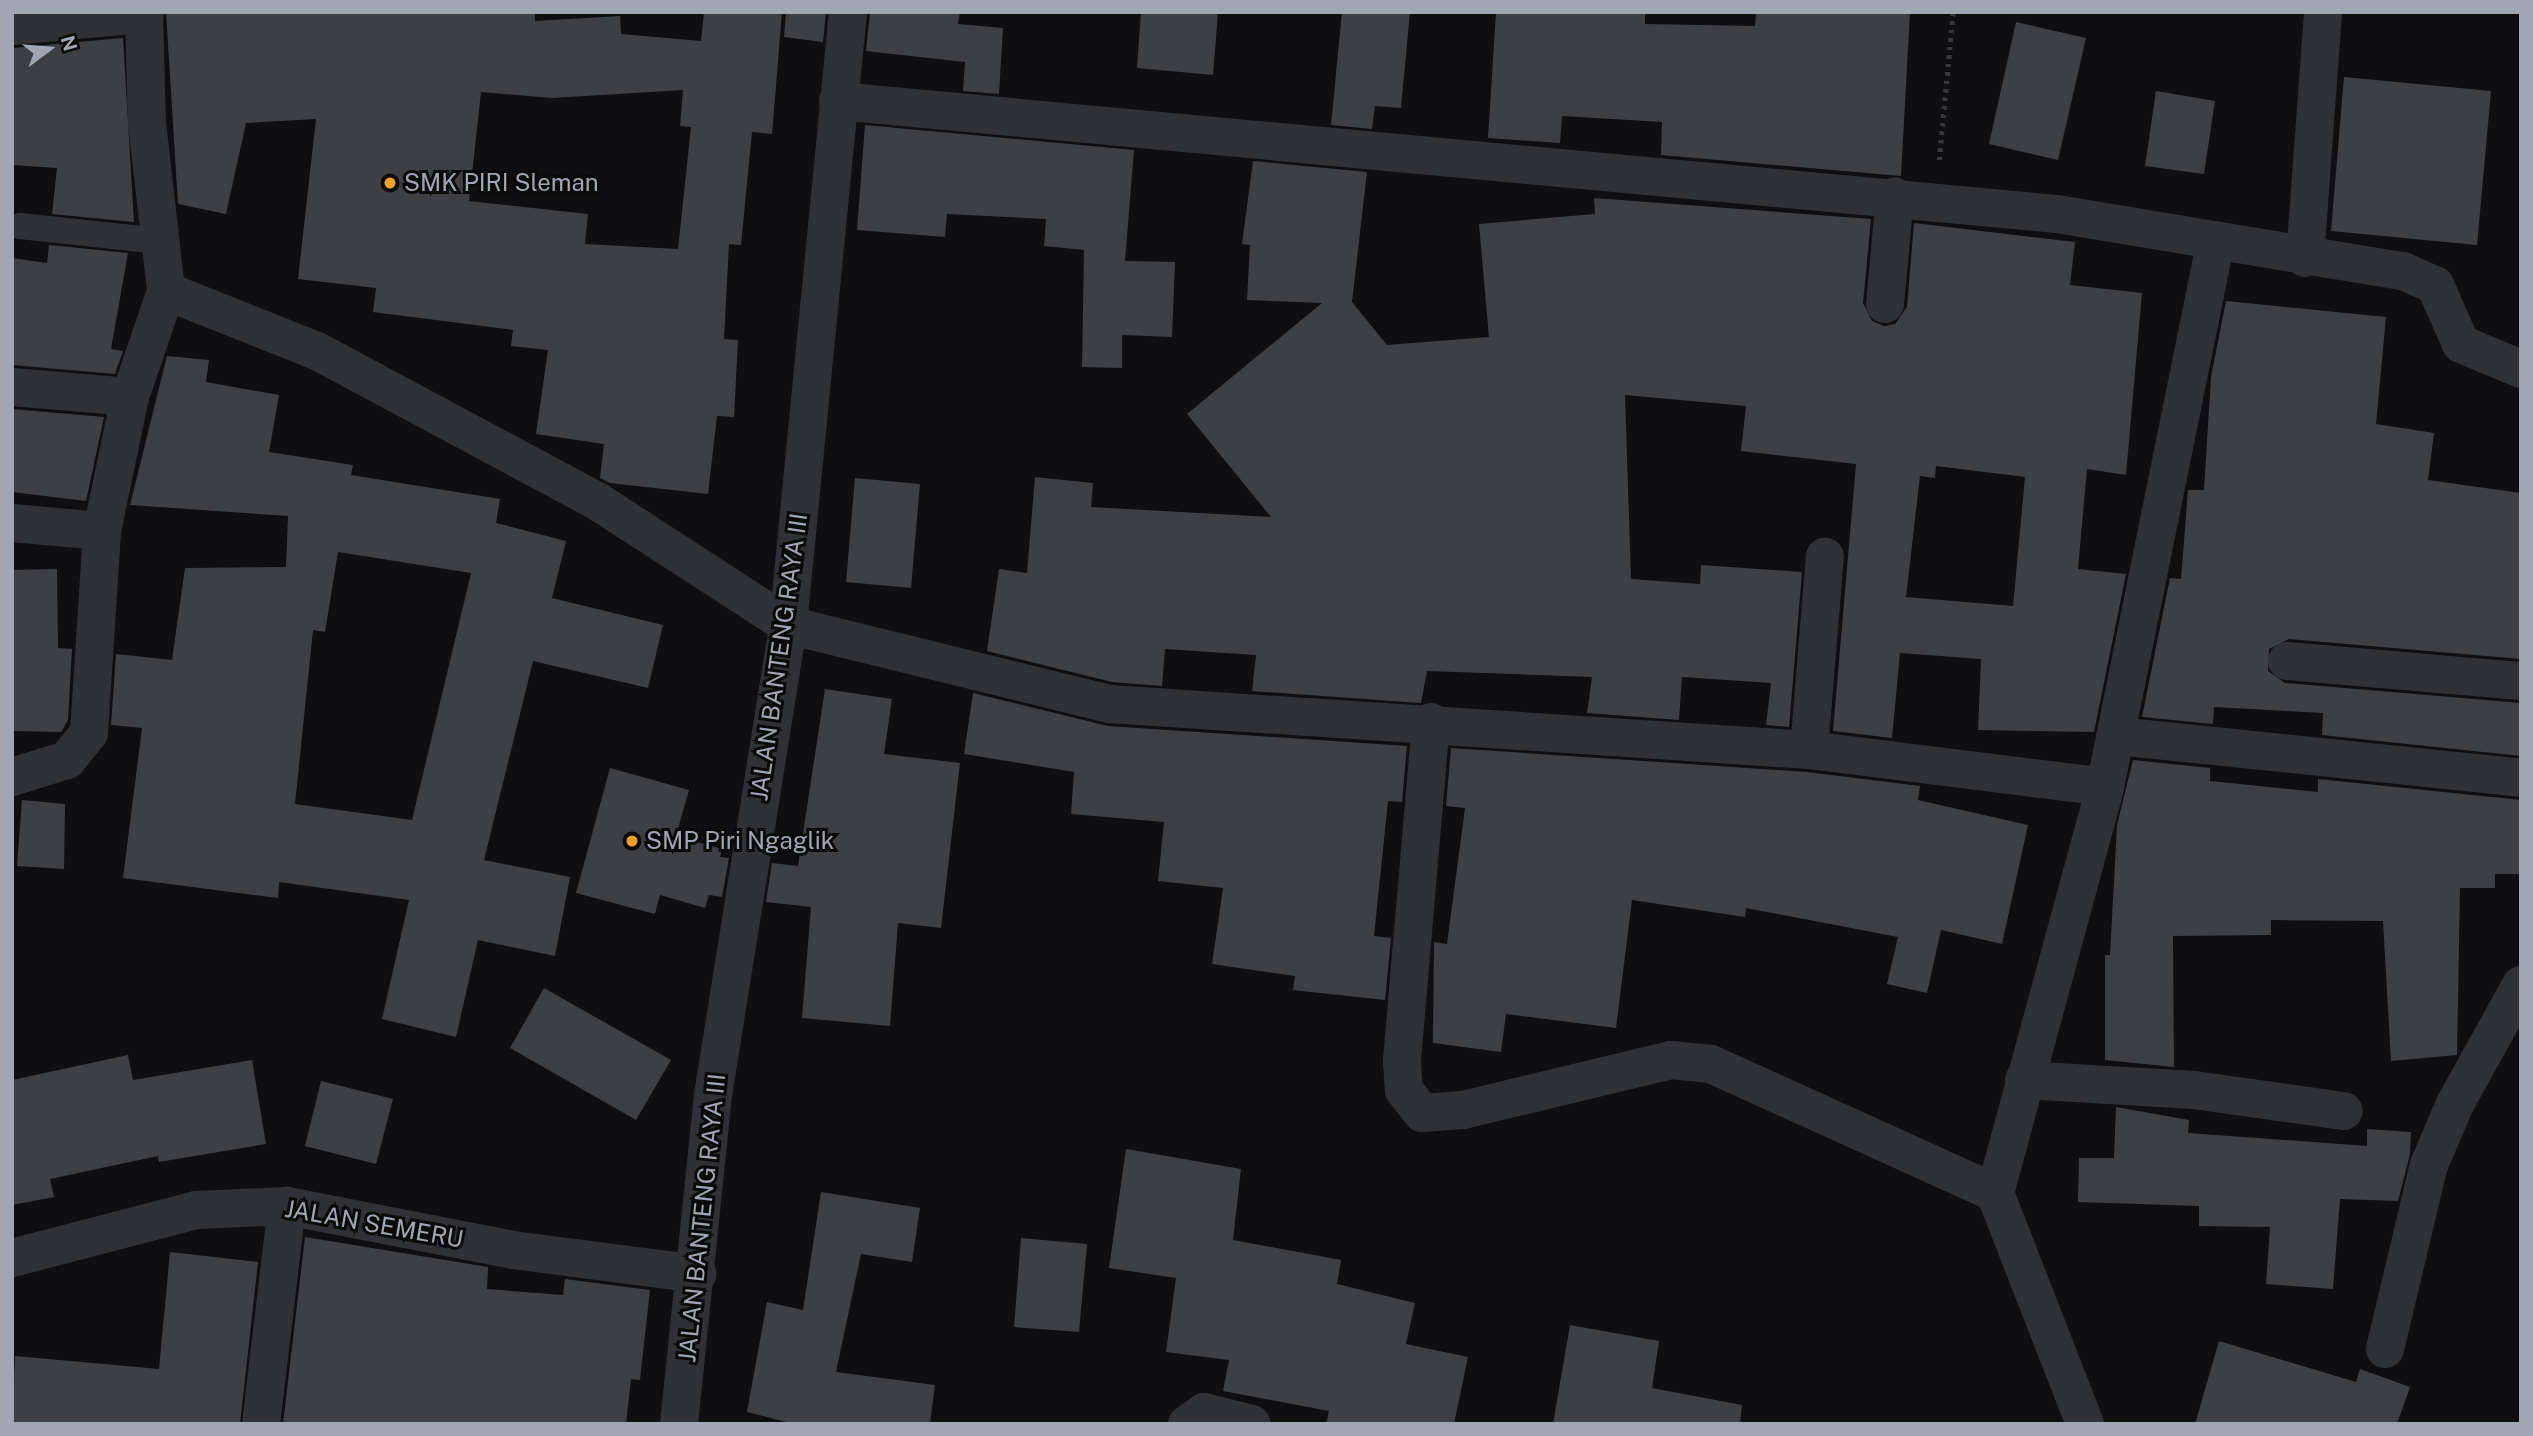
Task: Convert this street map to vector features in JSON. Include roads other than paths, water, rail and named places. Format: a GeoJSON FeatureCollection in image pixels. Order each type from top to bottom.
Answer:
{"type":"FeatureCollection","features":[{"type":"Feature","properties":{"kind":"street","name":"JALAN BANTENG RAYA III"},"geometry":{"type":"LineString","coordinates":[[679,1424],[697,1275],[713,1095],[788,625],[848,12]]}},
{"type":"Feature","properties":{"kind":"street"},"geometry":{"type":"LineString","coordinates":[[2305,258],[2323,12]]}},
{"type":"Feature","properties":{"kind":"street"},"geometry":{"type":"LineString","coordinates":[[12,26],[144,13],[159,241],[166,291],[130,397],[102,531],[89,733],[67,760],[12,777]]}},
{"type":"Feature","properties":{"kind":"street"},"geometry":{"type":"LineString","coordinates":[[838,101],[1935,199],[2216,240],[2305,258],[2403,271],[2435,285],[2461,344],[2521,369]]}},
{"type":"Feature","properties":{"kind":"street"},"geometry":{"type":"LineString","coordinates":[[1885,304],[1895,197]]}},
{"type":"Feature","properties":{"kind":"street"},"geometry":{"type":"LineString","coordinates":[[2085,1424],[1994,1194],[2117,736],[2216,240]]}},
{"type":"Feature","properties":{"kind":"street"},"geometry":{"type":"LineString","coordinates":[[166,291],[317,351],[512,455],[597,501],[788,625],[1109,704],[1431,722],[1809,750],[2105,787]]}},
{"type":"Feature","properties":{"kind":"street"},"geometry":{"type":"LineString","coordinates":[[12,387],[130,397]]}},
{"type":"Feature","properties":{"kind":"street"},"geometry":{"type":"LineString","coordinates":[[12,523],[102,531]]}},
{"type":"Feature","properties":{"kind":"street"},"geometry":{"type":"LineString","coordinates":[[1809,750],[1825,557]]}},
{"type":"Feature","properties":{"kind":"street"},"geometry":{"type":"LineString","coordinates":[[2287,661],[2521,681]]}},
{"type":"Feature","properties":{"kind":"street"},"geometry":{"type":"LineString","coordinates":[[1431,722],[1402,1062],[1405,1090],[1422,1113],[1463,1110],[1671,1059],[1711,1065],[1994,1194]]}},
{"type":"Feature","properties":{"kind":"street"},"geometry":{"type":"LineString","coordinates":[[2117,736],[2521,778]]}},
{"type":"Feature","properties":{"kind":"street"},"geometry":{"type":"LineString","coordinates":[[2385,1349],[2429,1165],[2455,1104],[2521,985]]}},
{"type":"Feature","properties":{"kind":"street"},"geometry":{"type":"LineString","coordinates":[[2024,1080],[2194,1090],[2344,1111]]}},
{"type":"Feature","properties":{"kind":"street"},"geometry":{"type":"LineString","coordinates":[[261,1424],[287,1206]]}},
{"type":"Feature","properties":{"kind":"street","name":"JALAN SEMERU"},"geometry":{"type":"LineString","coordinates":[[12,1258],[196,1210],[287,1206],[513,1250],[697,1275]]}},
{"type":"Feature","properties":{"kind":"street"},"geometry":{"type":"LineString","coordinates":[[1187,1424],[1203,1412],[1252,1424]]}},
{"type":"Feature","properties":{"kind":"lane"},"geometry":{"type":"LineString","coordinates":[[20,226],[159,241]]}},
{"type":"Feature","properties":{"kind":"place","name":"SMK PIRI Sleman"},"geometry":{"type":"Point","coordinates":[390,183]}},
{"type":"Feature","properties":{"kind":"place","name":"SMP Piri Ngaglik"},"geometry":{"type":"Point","coordinates":[632,841]}}]}
